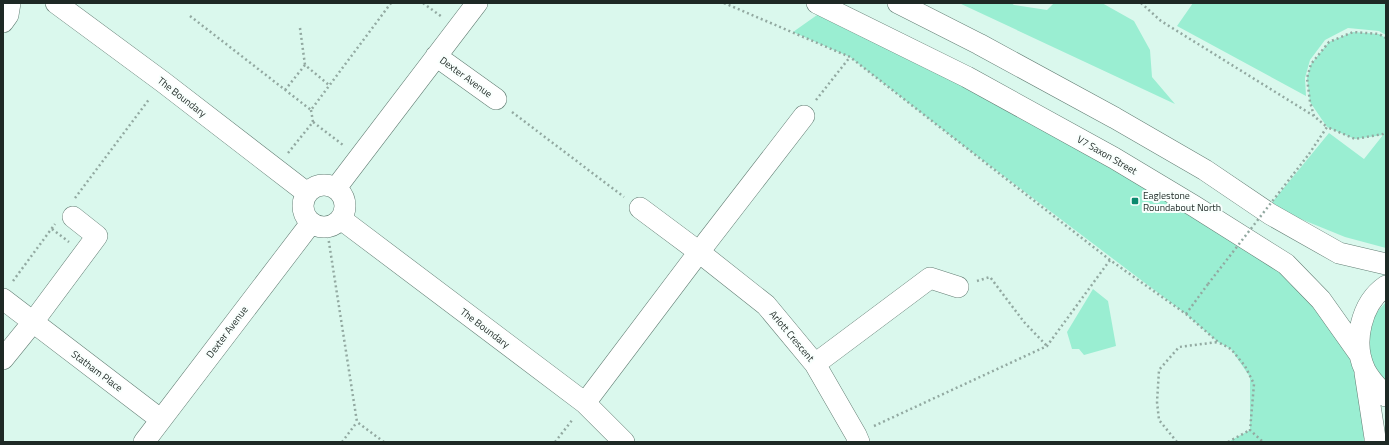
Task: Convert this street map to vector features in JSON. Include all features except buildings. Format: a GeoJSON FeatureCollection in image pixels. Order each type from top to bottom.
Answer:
{"type":"FeatureCollection","features":[{"type":"Feature","properties":{"kind":"street"},"geometry":{"type":"LineString","coordinates":[[3,22],[8,15],[10,3]]}},
{"type":"Feature","properties":{"kind":"street","name":"The Boundary"},"geometry":{"type":"LineString","coordinates":[[56,3],[163,82],[275,170],[307,193]]}},
{"type":"Feature","properties":{"kind":"street","name":"Dexter Avenue"},"geometry":{"type":"LineString","coordinates":[[336,188],[477,3]]}},
{"type":"Feature","properties":{"kind":"street","name":"V7 Saxon Street"},"geometry":{"type":"LineString","coordinates":[[817,3],[967,77],[1114,158],[1286,264],[1321,300],[1363,362],[1374,385],[1386,396]]}},
{"type":"Feature","properties":{"kind":"street"},"geometry":{"type":"LineString","coordinates":[[898,3],[979,44],[1115,118],[1205,170],[1270,214],[1339,253],[1386,264]]}},
{"type":"Feature","properties":{"kind":"street","name":"Dexter Avenue"},"geometry":{"type":"LineString","coordinates":[[436,56],[496,99]]}},
{"type":"Feature","properties":{"kind":"street"},"geometry":{"type":"LineString","coordinates":[[585,403],[804,116]]}},
{"type":"Feature","properties":{"kind":"street"},"geometry":{"type":"LineString","coordinates":[[330,185],[336,188],[344,199],[346,206],[345,213],[326,223],[306,218],[302,205],[307,193],[317,186],[330,185]]}},
{"type":"Feature","properties":{"kind":"street","name":"Arlott Crescent"},"geometry":{"type":"LineString","coordinates":[[640,208],[766,305],[814,364],[858,438]]}},
{"type":"Feature","properties":{"kind":"street"},"geometry":{"type":"LineString","coordinates":[[3,359],[33,322],[97,236],[68,213]]}},
{"type":"Feature","properties":{"kind":"street","name":"The Boundary"},"geometry":{"type":"LineString","coordinates":[[326,223],[585,403],[624,442]]}},
{"type":"Feature","properties":{"kind":"street","name":"Dexter Avenue"},"geometry":{"type":"LineString","coordinates":[[144,442],[160,419],[326,223]]}},
{"type":"Feature","properties":{"kind":"street"},"geometry":{"type":"LineString","coordinates":[[814,364],[930,278],[958,287]]}},
{"type":"Feature","properties":{"kind":"street"},"geometry":{"type":"LineString","coordinates":[[1375,442],[1359,337],[1363,318],[1371,301],[1386,286]]}},
{"type":"Feature","properties":{"kind":"street","name":"Statham Place"},"geometry":{"type":"LineString","coordinates":[[7,290],[33,322],[160,419]]}},
{"type":"Feature","properties":{"kind":"path"},"geometry":{"type":"LineString","coordinates":[[310,110],[391,3]]}},
{"type":"Feature","properties":{"kind":"path"},"geometry":{"type":"LineString","coordinates":[[724,3],[850,57],[1110,260],[1186,314],[1218,342],[1231,349],[1245,366],[1254,384],[1250,430]]}},
{"type":"Feature","properties":{"kind":"path"},"geometry":{"type":"LineString","coordinates":[[1141,3],[1161,21],[1314,116],[1327,127],[1355,139],[1383,134],[1386,132]]}},
{"type":"Feature","properties":{"kind":"path"},"geometry":{"type":"LineString","coordinates":[[190,16],[310,110],[313,122],[359,158]]}},
{"type":"Feature","properties":{"kind":"path"},"geometry":{"type":"LineString","coordinates":[[300,28],[305,65],[329,84]]}},
{"type":"Feature","properties":{"kind":"path"},"geometry":{"type":"LineString","coordinates":[[1314,116],[1310,102],[1307,78],[1311,64],[1329,42],[1353,32],[1379,34],[1386,38]]}},
{"type":"Feature","properties":{"kind":"path"},"geometry":{"type":"LineString","coordinates":[[804,116],[850,57]]}},
{"type":"Feature","properties":{"kind":"path"},"geometry":{"type":"LineString","coordinates":[[285,90],[305,65]]}},
{"type":"Feature","properties":{"kind":"path"},"geometry":{"type":"LineString","coordinates":[[7,290],[68,213],[163,82]]}},
{"type":"Feature","properties":{"kind":"path"},"geometry":{"type":"LineString","coordinates":[[496,99],[640,208]]}},
{"type":"Feature","properties":{"kind":"path"},"geometry":{"type":"LineString","coordinates":[[275,170],[313,122]]}},
{"type":"Feature","properties":{"kind":"path"},"geometry":{"type":"LineString","coordinates":[[1186,314],[1309,154],[1327,127]]}},
{"type":"Feature","properties":{"kind":"path"},"geometry":{"type":"LineString","coordinates":[[326,223],[357,422],[384,442]]}},
{"type":"Feature","properties":{"kind":"path"},"geometry":{"type":"LineString","coordinates":[[858,438],[1048,346],[1110,260]]}},
{"type":"Feature","properties":{"kind":"path"},"geometry":{"type":"LineString","coordinates":[[958,287],[990,277],[1024,322],[1048,346]]}},
{"type":"Feature","properties":{"kind":"path"},"geometry":{"type":"LineString","coordinates":[[1177,442],[1159,420],[1157,402],[1159,370],[1179,346],[1218,342]]}},
{"type":"Feature","properties":{"kind":"path"},"geometry":{"type":"LineString","coordinates":[[555,442],[585,403]]}},
{"type":"Feature","properties":{"kind":"path"},"geometry":{"type":"LineString","coordinates":[[342,442],[357,422]]}},
{"type":"Feature","properties":{"kind":"path"},"geometry":{"type":"LineString","coordinates":[[1228,442],[1250,430]]}},
{"type":"Feature","properties":{"kind":"path"},"geometry":{"type":"LineString","coordinates":[[1250,430],[1263,442]]}},
{"type":"Feature","properties":{"kind":"green space"},"geometry":{"type":"Polygon","coordinates":[[[959,3],[1011,3],[1014,5],[1047,10],[1054,3],[1102,3],[1134,21],[1150,50],[1152,77],[1175,104],[959,3]]]}},
{"type":"Feature","properties":{"kind":"green space"},"geometry":{"type":"Polygon","coordinates":[[[1193,3],[1386,3],[1386,35],[1379,31],[1348,28],[1325,40],[1310,60],[1305,78],[1306,96],[1177,26],[1193,3]]]}},
{"type":"Feature","properties":{"kind":"green space"},"geometry":{"type":"Polygon","coordinates":[[[827,8],[1286,264],[1360,355],[1364,442],[1228,442],[1250,430],[1250,377],[1231,349],[1218,342],[1186,314],[964,146],[850,57],[793,32],[827,8]]]}},
{"type":"Feature","properties":{"kind":"green space"},"geometry":{"type":"Polygon","coordinates":[[[1353,32],[1379,34],[1386,38],[1386,248],[1345,237],[1269,206],[1329,133],[1364,159],[1383,135],[1355,139],[1327,127],[1310,102],[1307,78],[1311,64],[1329,42],[1353,32]]]}},
{"type":"Feature","properties":{"kind":"green space"},"geometry":{"type":"Polygon","coordinates":[[[1093,289],[1108,301],[1116,346],[1084,355],[1079,349],[1072,349],[1067,332],[1093,289]]]}},
{"type":"Feature","properties":{"kind":"green space"},"geometry":{"type":"Polygon","coordinates":[[[1386,302],[1386,387],[1383,384],[1367,350],[1368,331],[1376,313],[1386,302]]]}},
{"type":"Feature","properties":{"kind":"place","name":"Eaglestone Roundabout North"},"geometry":{"type":"Point","coordinates":[1135,201]}}]}
